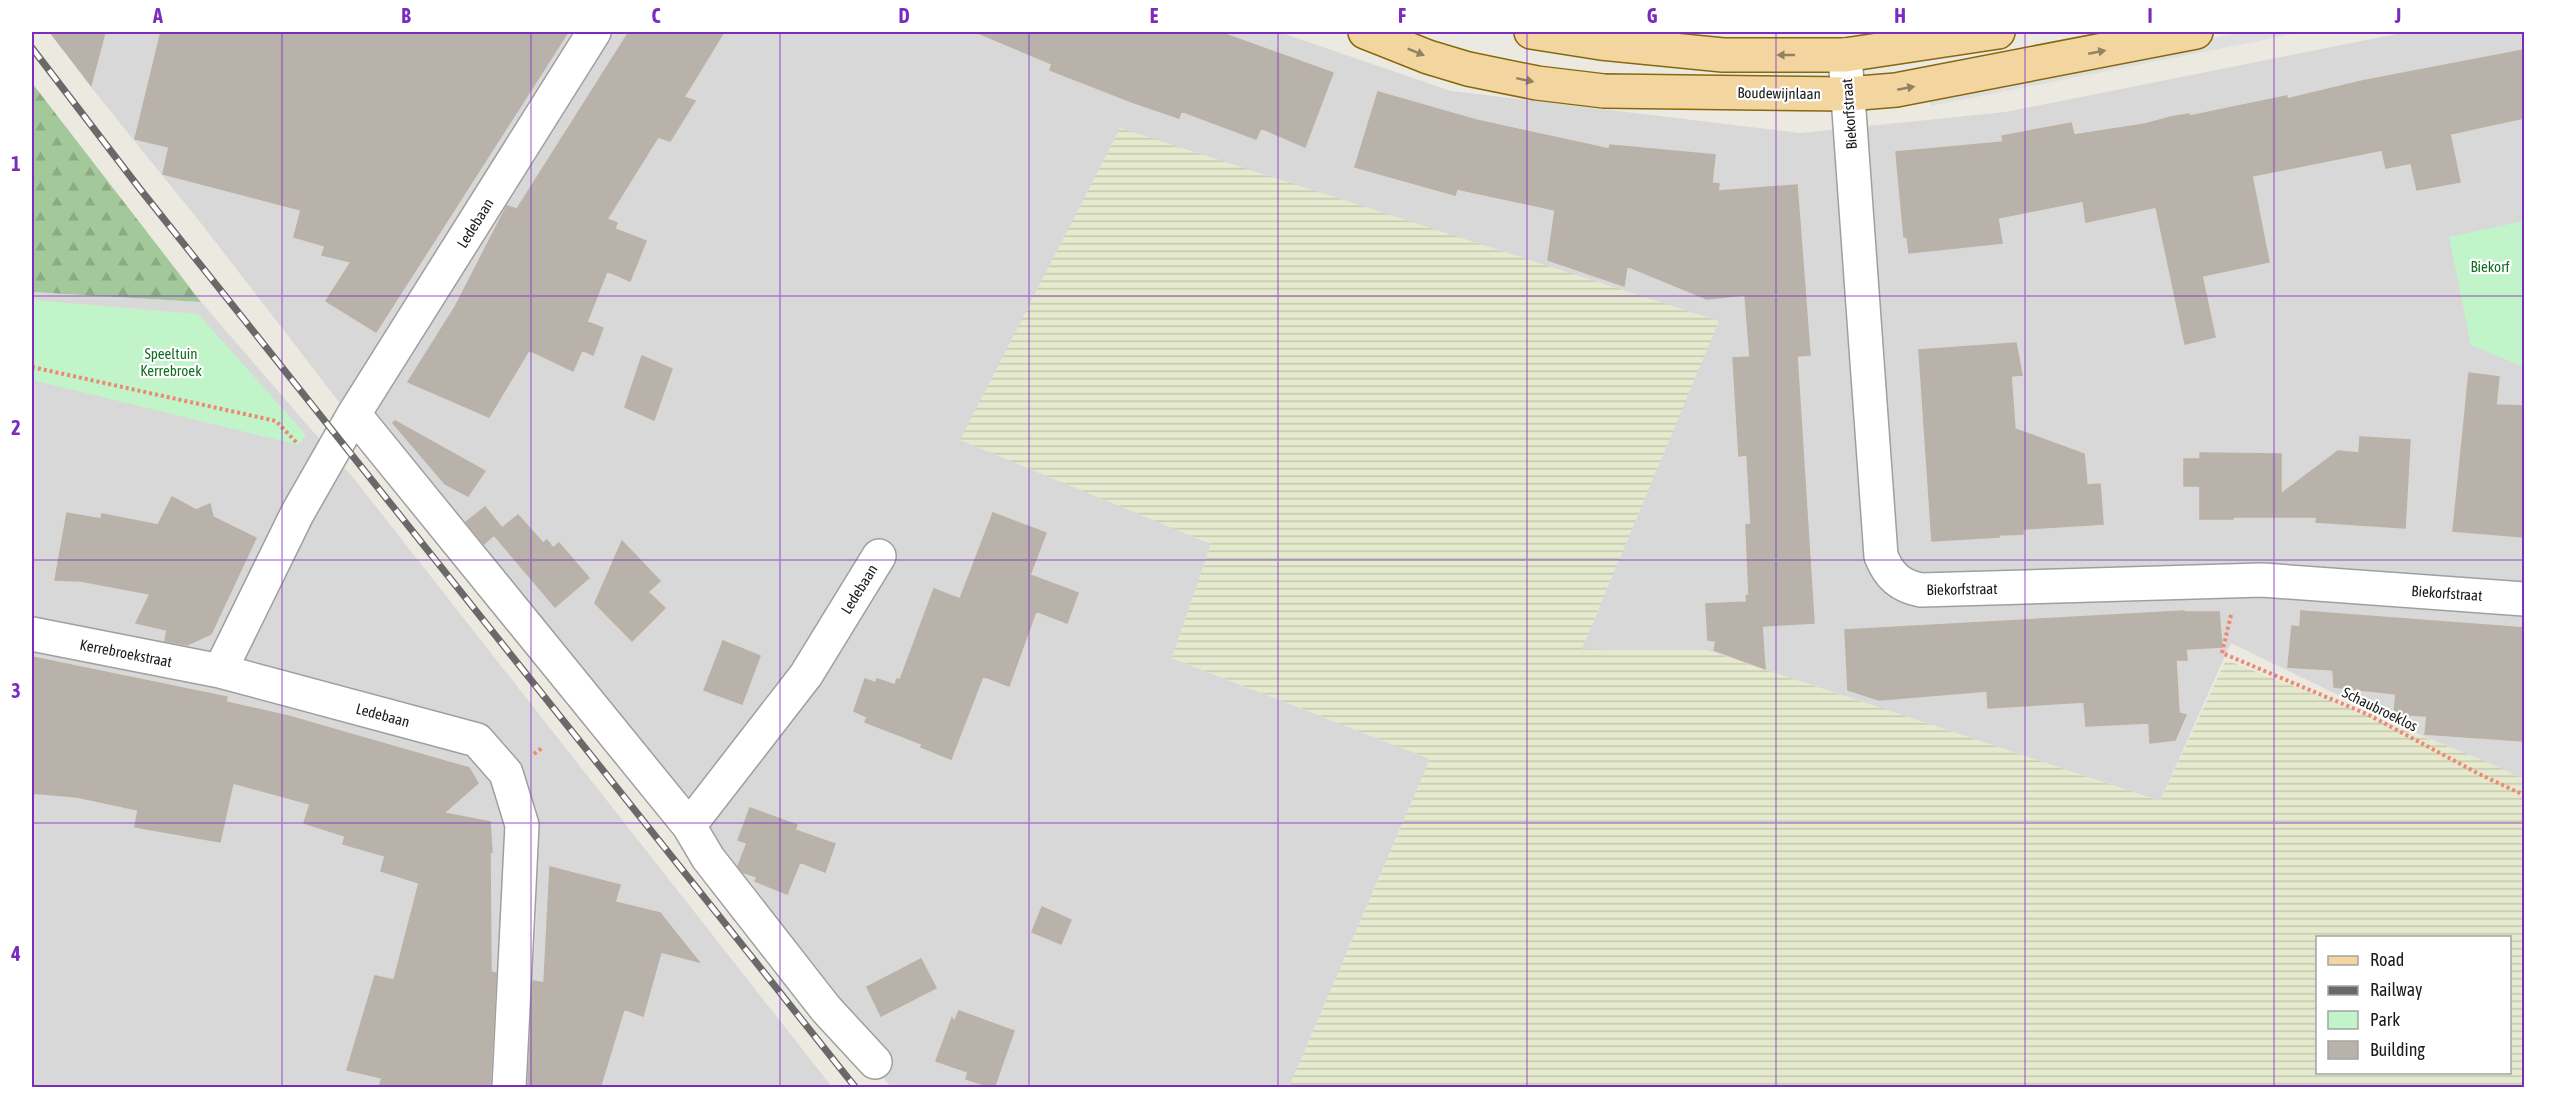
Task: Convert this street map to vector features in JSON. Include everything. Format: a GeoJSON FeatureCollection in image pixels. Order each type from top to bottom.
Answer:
{"type":"FeatureCollection","features":[{"type":"Feature","properties":{"kind":"main road","name":"Boudewijnlaan"},"geometry":{"type":"LineString","coordinates":[[1365,32],[1468,69],[1537,83],[1604,91],[1847,94],[1896,90],[2196,32]]}},
{"type":"Feature","properties":{"kind":"main road"},"geometry":{"type":"LineString","coordinates":[[1531,32],[1601,44],[1723,55],[1845,55],[1998,32]]}},
{"type":"Feature","properties":{"kind":"street","name":"Ledebaan"},"geometry":{"type":"LineString","coordinates":[[509,1088],[522,825],[506,773],[477,741],[220,671],[278,551],[354,414],[594,32]]}},
{"type":"Feature","properties":{"kind":"street","name":"Biekorfstraat"},"geometry":{"type":"LineString","coordinates":[[1845,55],[1881,556],[1886,569],[1896,581],[1909,588],[1922,590],[2262,580],[2524,599]]}},
{"type":"Feature","properties":{"kind":"street"},"geometry":{"type":"LineString","coordinates":[[354,414],[689,826],[708,858],[826,1009],[875,1062]]}},
{"type":"Feature","properties":{"kind":"street","name":"Ledebaan"},"geometry":{"type":"LineString","coordinates":[[689,826],[806,675],[879,556]]}},
{"type":"Feature","properties":{"kind":"street","name":"Kerrebroekstraat"},"geometry":{"type":"LineString","coordinates":[[32,634],[220,671]]}},
{"type":"Feature","properties":{"kind":"path"},"geometry":{"type":"LineString","coordinates":[[32,367],[276,421],[324,467]]}},
{"type":"Feature","properties":{"kind":"path","name":"Schaubroeklos"},"geometry":{"type":"LineString","coordinates":[[2222,653],[2369,716],[2524,795]]}},
{"type":"Feature","properties":{"kind":"shaded area"},"geometry":{"type":"Polygon","coordinates":[[[50,32],[1279,32],[1451,91],[1800,133],[2005,112],[2407,32],[2524,32],[2524,779],[2416,733],[2231,643],[2160,801],[1706,650],[1581,649],[961,440],[1211,544],[1172,658],[1430,759],[1289,1087],[891,1087],[379,454],[50,32]]]}},
{"type":"Feature","properties":{"kind":"shaded area"},"geometry":{"type":"Polygon","coordinates":[[[2243,32],[2303,32],[1931,106],[1928,95],[2243,32]]]}},
{"type":"Feature","properties":{"kind":"shaded area"},"geometry":{"type":"Polygon","coordinates":[[[32,292],[201,302],[355,480],[832,1087],[32,1087],[32,292]]]}},
{"type":"Feature","properties":{"kind":"shaded area"},"geometry":{"type":"Polygon","coordinates":[[[527,901],[537,912],[527,1087],[517,1088],[527,901]]]}},
{"type":"Feature","properties":{"kind":"green space"},"geometry":{"type":"Polygon","coordinates":[[[32,83],[201,302],[32,292],[32,83]]]}},
{"type":"Feature","properties":{"kind":"green space"},"geometry":{"type":"Polygon","coordinates":[[[1120,128],[1719,321],[1582,649],[1706,650],[2160,801],[2226,660],[2485,761],[2524,779],[2524,1087],[1289,1087],[1430,759],[1172,658],[1211,544],[960,440],[1120,128]]]}},
{"type":"Feature","properties":{"kind":"green space","name":"Biekorf"},"geometry":{"type":"Polygon","coordinates":[[[2524,221],[2524,367],[2471,345],[2449,237],[2524,221]]]}},
{"type":"Feature","properties":{"kind":"green space","name":"Speeltuin Kerrebroek"},"geometry":{"type":"Polygon","coordinates":[[[32,300],[198,314],[306,435],[299,445],[32,380],[32,300]]]}},
{"type":"Feature","properties":{"kind":"building"},"geometry":{"type":"Polygon","coordinates":[[[50,32],[105,32],[91,85],[50,32]]]}},
{"type":"Feature","properties":{"kind":"building"},"geometry":{"type":"Polygon","coordinates":[[[161,32],[568,32],[376,332],[326,301],[351,262],[322,255],[325,246],[294,237],[301,210],[163,174],[169,147],[135,139],[161,32]]]}},
{"type":"Feature","properties":{"kind":"building"},"geometry":{"type":"Polygon","coordinates":[[[629,32],[724,32],[684,97],[695,101],[670,141],[658,137],[607,219],[617,223],[615,229],[646,241],[630,281],[607,271],[587,322],[603,328],[593,355],[582,350],[573,371],[529,350],[489,417],[408,382],[455,307],[507,206],[517,209],[629,32]]]}},
{"type":"Feature","properties":{"kind":"building"},"geometry":{"type":"Polygon","coordinates":[[[976,32],[1219,32],[1333,73],[1305,147],[1261,128],[1256,139],[1181,111],[1179,118],[1132,102],[1050,70],[1052,64],[976,32]]]}},
{"type":"Feature","properties":{"kind":"building"},"geometry":{"type":"Polygon","coordinates":[[[2524,50],[2524,118],[2450,134],[2460,182],[2417,190],[2411,163],[2386,168],[2382,150],[2252,176],[2269,262],[2202,276],[2215,337],[2185,344],[2156,207],[2086,222],[2083,201],[1998,218],[2002,243],[1909,253],[1907,237],[1904,237],[1896,152],[2003,142],[2002,136],[2071,123],[2074,135],[2145,124],[2171,117],[2189,114],[2190,116],[2287,96],[2287,99],[2362,81],[2524,50]]]}},
{"type":"Feature","properties":{"kind":"building"},"geometry":{"type":"Polygon","coordinates":[[[1378,92],[1476,120],[1609,149],[1610,145],[1715,155],[1712,183],[1719,184],[1718,191],[1797,185],[1810,355],[1797,356],[1814,623],[1762,626],[1765,669],[1714,650],[1716,641],[1708,640],[1706,604],[1747,602],[1746,596],[1749,595],[1746,525],[1751,524],[1747,455],[1739,456],[1733,358],[1750,357],[1745,295],[1707,299],[1627,266],[1624,286],[1548,260],[1555,210],[1457,189],[1455,195],[1355,167],[1378,92]]]}},
{"type":"Feature","properties":{"kind":"building"},"geometry":{"type":"Polygon","coordinates":[[[2016,343],[2022,375],[2011,376],[2015,429],[2084,454],[2087,485],[2100,484],[2103,524],[2023,529],[2023,534],[1932,541],[1919,350],[2016,343]]]}},
{"type":"Feature","properties":{"kind":"building"},"geometry":{"type":"Polygon","coordinates":[[[642,356],[672,369],[654,420],[625,407],[642,356]]]}},
{"type":"Feature","properties":{"kind":"building"},"geometry":{"type":"Polygon","coordinates":[[[2469,373],[2499,377],[2496,405],[2524,406],[2524,537],[2453,531],[2469,373]]]}},
{"type":"Feature","properties":{"kind":"building"},"geometry":{"type":"Polygon","coordinates":[[[395,421],[485,471],[468,496],[445,484],[393,423],[395,421]]]}},
{"type":"Feature","properties":{"kind":"building"},"geometry":{"type":"Polygon","coordinates":[[[2360,437],[2410,440],[2405,528],[2316,522],[2317,517],[2200,519],[2200,486],[2184,486],[2184,459],[2200,459],[2200,453],[2281,454],[2281,494],[2338,451],[2359,453],[2360,437]]]}},
{"type":"Feature","properties":{"kind":"building"},"geometry":{"type":"Polygon","coordinates":[[[172,497],[196,510],[210,504],[213,517],[256,538],[211,634],[187,645],[165,641],[167,630],[136,623],[150,594],[81,581],[55,580],[67,513],[101,519],[102,514],[158,525],[172,497]]]}},
{"type":"Feature","properties":{"kind":"building"},"geometry":{"type":"Polygon","coordinates":[[[485,507],[502,528],[518,515],[543,543],[547,540],[553,548],[559,543],[589,578],[555,607],[494,535],[484,544],[466,522],[485,507]]]}},
{"type":"Feature","properties":{"kind":"building"},"geometry":{"type":"Polygon","coordinates":[[[993,513],[1046,533],[1030,575],[1078,593],[1067,623],[1036,611],[1009,686],[983,676],[951,759],[921,747],[922,744],[865,722],[867,717],[854,711],[865,679],[876,683],[877,679],[895,685],[897,679],[900,680],[934,589],[960,599],[993,513]]]}},
{"type":"Feature","properties":{"kind":"building"},"geometry":{"type":"Polygon","coordinates":[[[622,541],[660,581],[648,592],[665,608],[632,641],[595,603],[622,541]]]}},
{"type":"Feature","properties":{"kind":"building"},"geometry":{"type":"Polygon","coordinates":[[[2184,611],[2219,612],[2222,647],[2186,649],[2187,660],[2176,660],[2179,713],[2186,715],[2175,740],[2150,743],[2149,723],[2086,726],[2084,702],[1988,708],[1987,691],[1879,700],[1848,690],[1845,630],[2184,611]]]}},
{"type":"Feature","properties":{"kind":"building"},"geometry":{"type":"Polygon","coordinates":[[[2301,611],[2524,628],[2524,741],[2425,734],[2427,716],[2394,714],[2396,694],[2334,687],[2333,670],[2288,667],[2292,626],[2300,627],[2301,611]]]}},
{"type":"Feature","properties":{"kind":"building"},"geometry":{"type":"Polygon","coordinates":[[[723,641],[760,656],[742,704],[704,690],[723,641]]]}},
{"type":"Feature","properties":{"kind":"building"},"geometry":{"type":"Polygon","coordinates":[[[32,657],[227,697],[226,702],[288,716],[469,768],[478,783],[444,813],[490,822],[491,972],[496,973],[490,1088],[379,1088],[382,1078],[347,1070],[375,976],[394,980],[419,883],[381,871],[385,856],[343,844],[345,836],[304,823],[310,804],[233,783],[220,842],[135,827],[138,810],[77,797],[32,793],[32,657]]]}},
{"type":"Feature","properties":{"kind":"building"},"geometry":{"type":"Polygon","coordinates":[[[750,808],[797,825],[795,830],[835,844],[825,872],[800,862],[787,894],[755,881],[757,877],[742,872],[738,866],[747,843],[738,840],[750,808]]]}},
{"type":"Feature","properties":{"kind":"building"},"geometry":{"type":"Polygon","coordinates":[[[550,867],[620,885],[615,902],[660,913],[699,962],[661,952],[643,1016],[624,1009],[600,1088],[528,1088],[533,981],[544,983],[550,867]]]}},
{"type":"Feature","properties":{"kind":"building"},"geometry":{"type":"Polygon","coordinates":[[[1042,907],[1071,920],[1061,944],[1032,932],[1042,907]]]}},
{"type":"Feature","properties":{"kind":"building"},"geometry":{"type":"Polygon","coordinates":[[[921,959],[936,988],[881,1016],[867,987],[921,959]]]}},
{"type":"Feature","properties":{"kind":"building"},"geometry":{"type":"Polygon","coordinates":[[[959,1011],[1014,1031],[994,1088],[966,1079],[968,1072],[936,1061],[952,1018],[954,1022],[959,1011]]]}},
{"type":"Feature","properties":{"kind":"railway"},"geometry":{"type":"LineString","coordinates":[[32,48],[140,189],[856,1088]]}}]}
